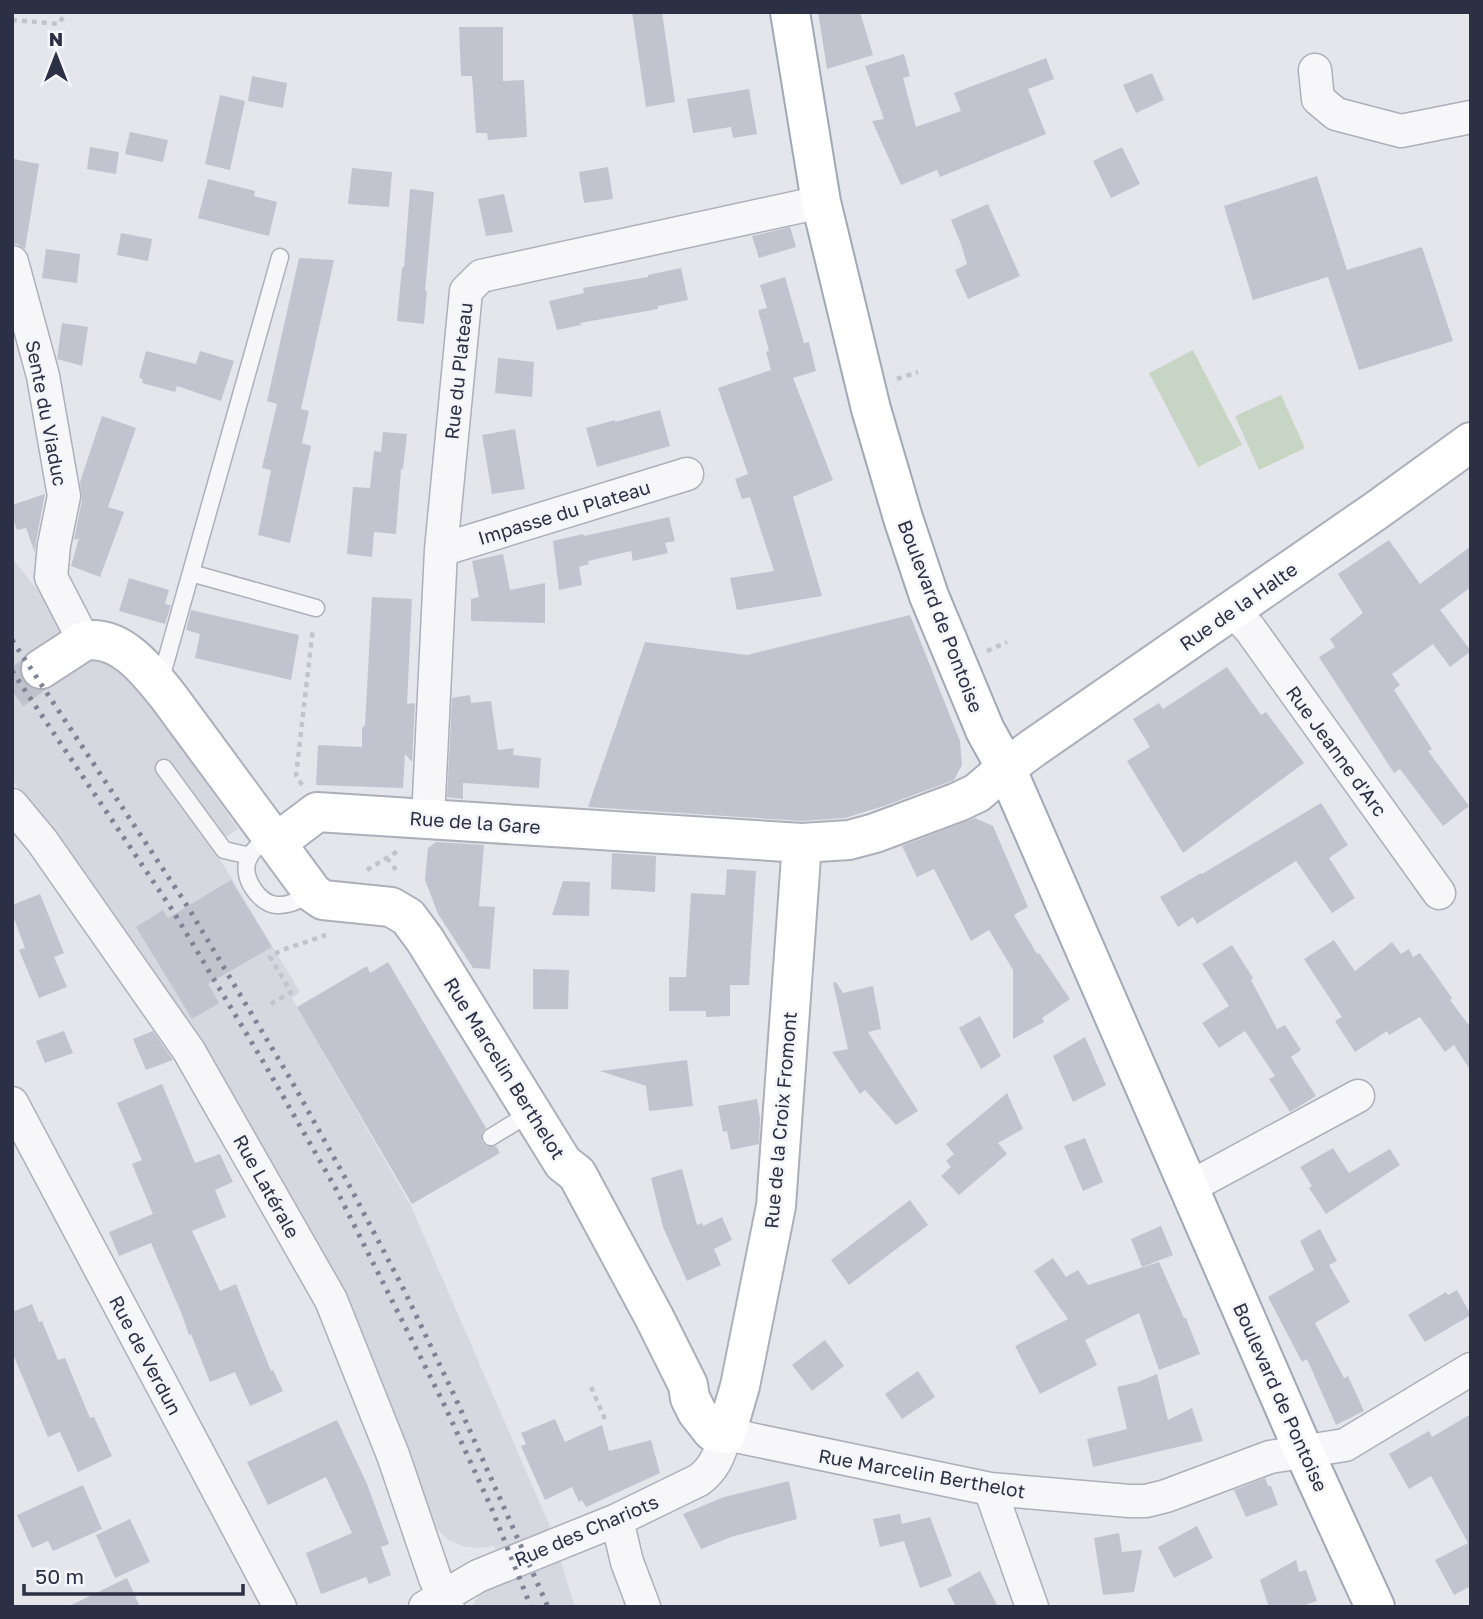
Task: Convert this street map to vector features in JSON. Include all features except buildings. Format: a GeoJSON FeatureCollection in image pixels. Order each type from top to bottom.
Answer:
{"type":"FeatureCollection","features":[{"type":"Feature","properties":{"kind":"street","name":"Boulevard de Pontoise"},"geometry":{"type":"LineString","coordinates":[[790,12],[821,202],[871,409],[902,518],[929,596],[985,730],[1006,768],[1304,1452],[1375,1607]]}},
{"type":"Feature","properties":{"kind":"street"},"geometry":{"type":"LineString","coordinates":[[1315,70],[1318,99],[1336,114],[1401,131],[1471,117]]}},
{"type":"Feature","properties":{"kind":"street","name":"Rue du Plateau"},"geometry":{"type":"LineString","coordinates":[[418,832],[466,291],[481,276],[821,202]]}},
{"type":"Feature","properties":{"kind":"street","name":"Sente du Viaduc"},"geometry":{"type":"LineString","coordinates":[[12,262],[43,376],[64,496],[54,545],[51,577],[84,641]]}},
{"type":"Feature","properties":{"kind":"street","name":"Rue de la Halte"},"geometry":{"type":"LineString","coordinates":[[1006,768],[1471,442]]}},
{"type":"Feature","properties":{"kind":"street","name":"Impasse du Plateau"},"geometry":{"type":"LineString","coordinates":[[441,550],[687,474]]}},
{"type":"Feature","properties":{"kind":"street","name":"Rue Jeanne d'Arc"},"geometry":{"type":"LineString","coordinates":[[1232,610],[1250,629],[1439,893]]}},
{"type":"Feature","properties":{"kind":"street"},"geometry":{"type":"LineString","coordinates":[[41,669],[84,641],[99,640],[127,653],[159,684],[265,845]]}},
{"type":"Feature","properties":{"kind":"street","name":"Rue de la Gare"},"geometry":{"type":"LineString","coordinates":[[265,845],[317,812],[418,832],[802,843],[849,840],[902,824],[977,793],[1006,768]]}},
{"type":"Feature","properties":{"kind":"street","name":"Rue Latérale"},"geometry":{"type":"LineString","coordinates":[[12,805],[42,841],[189,1051],[331,1300],[393,1455],[439,1603]]}},
{"type":"Feature","properties":{"kind":"street","name":"Rue de la Croix Fromont"},"geometry":{"type":"LineString","coordinates":[[726,1434],[740,1386],[776,1206],[802,843]]}},
{"type":"Feature","properties":{"kind":"street","name":"Rue Marcelin Berthelot"},"geometry":{"type":"LineString","coordinates":[[265,845],[323,900],[391,907],[408,918],[425,940],[563,1163],[577,1174],[648,1305],[688,1385],[690,1398],[697,1412],[712,1431],[990,1489],[1146,1501],[1270,1457],[1345,1445],[1471,1369]]}},
{"type":"Feature","properties":{"kind":"street"},"geometry":{"type":"LineString","coordinates":[[1188,1188],[1358,1097]]}},
{"type":"Feature","properties":{"kind":"street","name":"Rue de Verdun"},"geometry":{"type":"LineString","coordinates":[[12,1103],[280,1607]]}},
{"type":"Feature","properties":{"kind":"street"},"geometry":{"type":"LineString","coordinates":[[688,1385],[707,1390],[740,1386]]}},
{"type":"Feature","properties":{"kind":"street","name":"Rue des Chariots"},"geometry":{"type":"LineString","coordinates":[[439,1603],[478,1576],[617,1520],[699,1480],[709,1473],[716,1462],[726,1434]]}},
{"type":"Feature","properties":{"kind":"street"},"geometry":{"type":"LineString","coordinates":[[990,1489],[1032,1607]]}},
{"type":"Feature","properties":{"kind":"street"},"geometry":{"type":"LineString","coordinates":[[617,1520],[627,1562],[644,1607]]}},
{"type":"Feature","properties":{"kind":"lane"},"geometry":{"type":"LineString","coordinates":[[159,684],[280,257]]}},
{"type":"Feature","properties":{"kind":"lane"},"geometry":{"type":"LineString","coordinates":[[191,573],[316,608]]}},
{"type":"Feature","properties":{"kind":"lane"},"geometry":{"type":"LineString","coordinates":[[164,768],[224,850],[265,845]]}},
{"type":"Feature","properties":{"kind":"lane"},"geometry":{"type":"LineString","coordinates":[[491,1137],[532,1112]]}},
{"type":"Feature","properties":{"kind":"path"},"geometry":{"type":"LineString","coordinates":[[12,20],[59,24],[66,12]]}},
{"type":"Feature","properties":{"kind":"path"},"geometry":{"type":"LineString","coordinates":[[893,380],[918,372]]}},
{"type":"Feature","properties":{"kind":"path"},"geometry":{"type":"LineString","coordinates":[[308,795],[296,775],[316,608]]}},
{"type":"Feature","properties":{"kind":"path"},"geometry":{"type":"LineString","coordinates":[[986,652],[1007,642]]}},
{"type":"Feature","properties":{"kind":"path"},"geometry":{"type":"LineString","coordinates":[[358,876],[418,832]]}},
{"type":"Feature","properties":{"kind":"path"},"geometry":{"type":"LineString","coordinates":[[271,1004],[292,992],[270,957],[282,950],[333,933]]}},
{"type":"Feature","properties":{"kind":"path"},"geometry":{"type":"LineString","coordinates":[[591,1387],[605,1419]]}},
{"type":"Feature","properties":{"kind":"shaded area"},"geometry":{"type":"Polygon","coordinates":[[[12,558],[47,602],[64,630],[47,642],[47,647],[64,673],[91,660],[106,660],[129,673],[238,829],[212,846],[300,992],[292,998],[411,1206],[549,1524],[575,1607],[473,1607],[481,1593],[506,1580],[494,1546],[462,1546],[448,1540],[437,1529],[147,967],[12,780],[12,704],[15,701],[12,696],[12,558]]]}},
{"type":"Feature","properties":{"kind":"green space"},"geometry":{"type":"Polygon","coordinates":[[[1193,350],[1242,445],[1198,467],[1149,373],[1193,350]]]}},
{"type":"Feature","properties":{"kind":"green space"},"geometry":{"type":"Polygon","coordinates":[[[1281,395],[1305,448],[1259,470],[1235,416],[1281,395]]]}},
{"type":"Feature","properties":{"kind":"tunnel"},"geometry":{"type":"LineString","coordinates":[[12,691],[41,669]]}},
{"type":"Feature","properties":{"kind":"railway"},"geometry":{"type":"LineString","coordinates":[[12,640],[186,904],[291,1080],[404,1290],[455,1397],[548,1607]]}},
{"type":"Feature","properties":{"kind":"railway"},"geometry":{"type":"LineString","coordinates":[[12,671],[173,911],[336,1189],[443,1402],[491,1507],[531,1607]]}}]}
